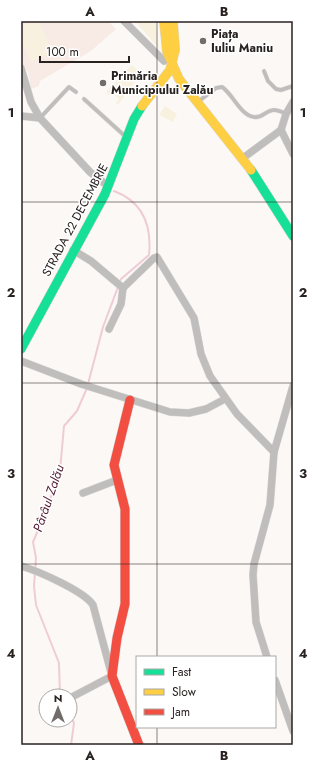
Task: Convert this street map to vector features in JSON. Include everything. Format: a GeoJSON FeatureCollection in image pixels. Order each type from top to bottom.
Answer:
{"type":"FeatureCollection","features":[{"type":"Feature","properties":{"kind":"main road"},"geometry":{"type":"LineString","coordinates":[[164,21],[168,61],[179,80],[196,103],[243,158],[293,236]]}},
{"type":"Feature","properties":{"kind":"main road"},"geometry":{"type":"LineString","coordinates":[[174,21],[175,36]]}},
{"type":"Feature","properties":{"kind":"main road"},"geometry":{"type":"LineString","coordinates":[[175,36],[179,21]]}},
{"type":"Feature","properties":{"kind":"main road","name":"STRADA 22 DECEMBRIE"},"geometry":{"type":"LineString","coordinates":[[21,349],[108,186],[127,138],[141,108],[168,75],[168,61],[175,56],[175,36]]}},
{"type":"Feature","properties":{"kind":"main road"},"geometry":{"type":"LineString","coordinates":[[130,400],[114,465],[125,509],[125,604],[117,638],[112,676],[139,745]]}},
{"type":"Feature","properties":{"kind":"street"},"geometry":{"type":"LineString","coordinates":[[124,21],[168,61]]}},
{"type":"Feature","properties":{"kind":"street"},"geometry":{"type":"LineString","coordinates":[[21,68],[31,102],[40,118],[90,172],[108,186]]}},
{"type":"Feature","properties":{"kind":"street"},"geometry":{"type":"LineString","coordinates":[[243,158],[281,130],[286,114],[293,102]]}},
{"type":"Feature","properties":{"kind":"street"},"geometry":{"type":"LineString","coordinates":[[21,116],[40,118]]}},
{"type":"Feature","properties":{"kind":"street"},"geometry":{"type":"LineString","coordinates":[[281,130],[293,154]]}},
{"type":"Feature","properties":{"kind":"street"},"geometry":{"type":"LineString","coordinates":[[73,250],[123,288]]}},
{"type":"Feature","properties":{"kind":"street"},"geometry":{"type":"LineString","coordinates":[[109,329],[121,304],[123,288],[154,258],[157,257],[194,318],[204,361],[210,376],[237,414],[274,452]]}},
{"type":"Feature","properties":{"kind":"street"},"geometry":{"type":"LineString","coordinates":[[21,361],[130,400],[178,413],[206,409],[225,399]]}},
{"type":"Feature","properties":{"kind":"street"},"geometry":{"type":"LineString","coordinates":[[267,656],[256,622],[253,575],[254,564],[270,505],[274,452],[293,386]]}},
{"type":"Feature","properties":{"kind":"street"},"geometry":{"type":"LineString","coordinates":[[83,493],[117,480]]}},
{"type":"Feature","properties":{"kind":"street"},"geometry":{"type":"LineString","coordinates":[[21,566],[32,569],[89,599],[93,605],[112,676],[78,694]]}},
{"type":"Feature","properties":{"kind":"street"},"geometry":{"type":"LineString","coordinates":[[276,682],[290,714],[293,731]]}},
{"type":"Feature","properties":{"kind":"lane"},"geometry":{"type":"LineString","coordinates":[[264,72],[268,81],[276,89],[281,90],[293,86]]}},
{"type":"Feature","properties":{"kind":"lane"},"geometry":{"type":"LineString","coordinates":[[40,118],[69,86],[76,92]]}},
{"type":"Feature","properties":{"kind":"lane"},"geometry":{"type":"LineString","coordinates":[[196,103],[216,88],[222,87],[246,114],[256,117],[274,109],[286,114]]}},
{"type":"Feature","properties":{"kind":"lane"},"geometry":{"type":"LineString","coordinates":[[84,99],[127,138]]}},
{"type":"Feature","properties":{"kind":"shaded area"},"geometry":{"type":"Polygon","coordinates":[[[21,21],[108,21],[116,29],[91,51],[40,81],[39,86],[31,89],[28,72],[21,61],[21,21]]]}},
{"type":"Feature","properties":{"kind":"shaded area"},"geometry":{"type":"Polygon","coordinates":[[[34,21],[39,21],[53,52],[31,62],[21,40],[21,27],[34,21]]]}},
{"type":"Feature","properties":{"kind":"shaded area"},"geometry":{"type":"Polygon","coordinates":[[[135,21],[156,21],[159,49],[135,21]]]}},
{"type":"Feature","properties":{"kind":"shaded area"},"geometry":{"type":"Polygon","coordinates":[[[132,65],[141,73],[118,105],[116,103],[119,99],[112,93],[109,95],[106,92],[132,65]]]}},
{"type":"Feature","properties":{"kind":"shaded area"},"geometry":{"type":"Polygon","coordinates":[[[165,106],[177,114],[173,122],[159,115],[165,106]]]}},
{"type":"Feature","properties":{"kind":"waterway","name":"Pârâul Zalău"},"geometry":{"type":"LineString","coordinates":[[88,384],[103,327],[121,279],[149,255],[149,234],[144,216],[132,201],[114,191]]}},
{"type":"Feature","properties":{"kind":"waterway","name":"Pârâul Zalău"},"geometry":{"type":"LineString","coordinates":[[60,688],[59,663],[36,605],[34,586],[36,558],[33,542],[60,471],[64,426],[77,411],[87,388]]}},
{"type":"Feature","properties":{"kind":"waterway","name":"Pârâul Zalău"},"geometry":{"type":"LineString","coordinates":[[71,745],[73,728]]}},
{"type":"Feature","properties":{"kind":"traffic: fast"},"geometry":{"type":"LineString","coordinates":[[21,349],[105,194],[134,119],[142,106]]}},
{"type":"Feature","properties":{"kind":"traffic: fast"},"geometry":{"type":"LineString","coordinates":[[251,170],[293,236]]}},
{"type":"Feature","properties":{"kind":"traffic: slow"},"geometry":{"type":"LineString","coordinates":[[164,21],[167,52],[179,79],[251,170]]}},
{"type":"Feature","properties":{"kind":"traffic: slow"},"geometry":{"type":"LineString","coordinates":[[142,106],[170,70],[175,50],[173,21]]}},
{"type":"Feature","properties":{"kind":"traffic: jam"},"geometry":{"type":"LineString","coordinates":[[130,400],[114,465],[125,509],[125,604],[117,638],[112,676],[139,745]]}},
{"type":"Feature","properties":{"kind":"place","name":"Piața Iuliu Maniu"},"geometry":{"type":"Point","coordinates":[203,41]}},
{"type":"Feature","properties":{"kind":"place","name":"Primăria Municipiului Zalău"},"geometry":{"type":"Point","coordinates":[103,83]}}]}
